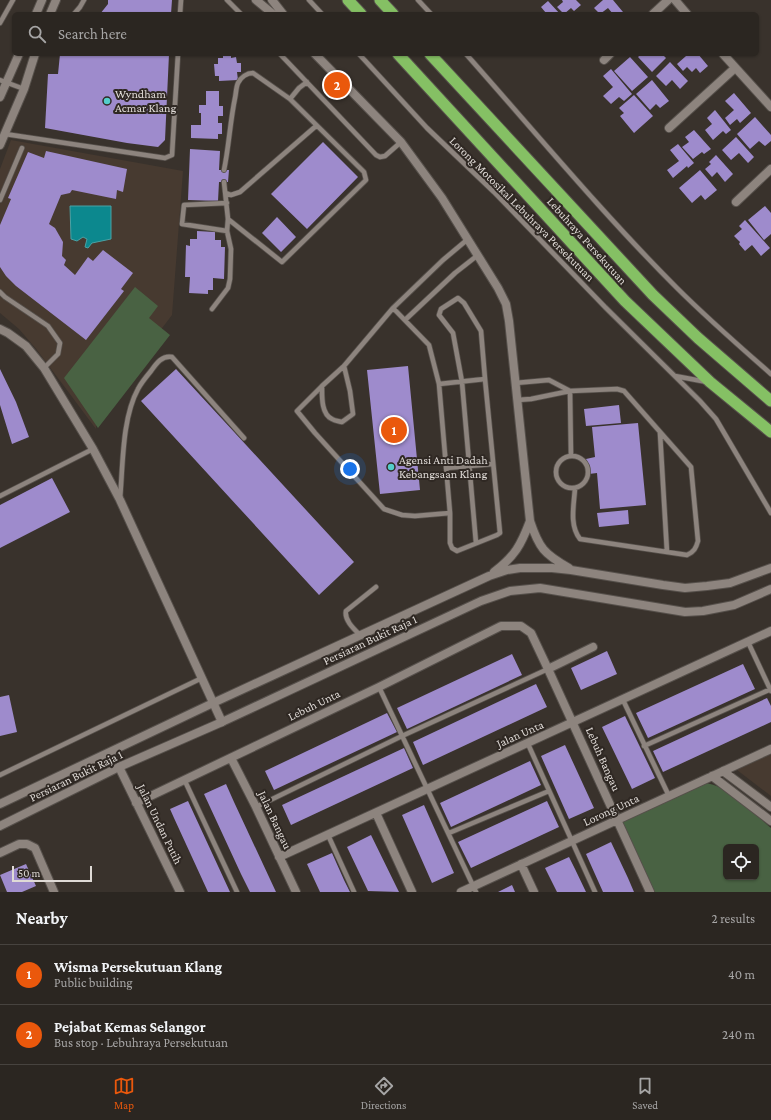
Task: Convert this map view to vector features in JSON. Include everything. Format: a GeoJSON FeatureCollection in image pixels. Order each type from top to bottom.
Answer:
{"type":"FeatureCollection","features":[{"type":"Feature","properties":{"kind":"highway"},"geometry":{"type":"LineString","coordinates":[[348,0],[359,12]]}},
{"type":"Feature","properties":{"kind":"highway"},"geometry":{"type":"LineString","coordinates":[[380,0],[391,12]]}},
{"type":"Feature","properties":{"kind":"highway","name":"Lebuhraya Persekutuan"},"geometry":{"type":"LineString","coordinates":[[400,56],[625,301],[710,382],[771,432]]}},
{"type":"Feature","properties":{"kind":"highway","name":"Lebuhraya Persekutuan"},"geometry":{"type":"LineString","coordinates":[[432,56],[653,295],[698,338],[771,401]]}},
{"type":"Feature","properties":{"kind":"street"},"geometry":{"type":"LineString","coordinates":[[37,12],[42,0]]}},
{"type":"Feature","properties":{"kind":"street"},"geometry":{"type":"LineString","coordinates":[[51,12],[56,0]]}},
{"type":"Feature","properties":{"kind":"street"},"geometry":{"type":"LineString","coordinates":[[256,0],[271,12]]}},
{"type":"Feature","properties":{"kind":"street"},"geometry":{"type":"LineString","coordinates":[[272,0],[281,12]]}},
{"type":"Feature","properties":{"kind":"street"},"geometry":{"type":"LineString","coordinates":[[655,12],[668,0]]}},
{"type":"Feature","properties":{"kind":"street"},"geometry":{"type":"LineString","coordinates":[[675,0],[685,12]]}},
{"type":"Feature","properties":{"kind":"street"},"geometry":{"type":"LineString","coordinates":[[0,97],[3,81],[17,56]]}},
{"type":"Feature","properties":{"kind":"street"},"geometry":{"type":"LineString","coordinates":[[0,145],[24,89],[34,56]]}},
{"type":"Feature","properties":{"kind":"street"},"geometry":{"type":"LineString","coordinates":[[317,56],[401,142],[442,198],[490,274],[506,304],[530,521],[540,547],[552,559],[571,570]]}},
{"type":"Feature","properties":{"kind":"street"},"geometry":{"type":"LineString","coordinates":[[604,60],[608,56]]}},
{"type":"Feature","properties":{"kind":"street"},"geometry":{"type":"LineString","coordinates":[[725,56],[771,107]]}},
{"type":"Feature","properties":{"kind":"street"},"geometry":{"type":"LineString","coordinates":[[669,128],[735,68]]}},
{"type":"Feature","properties":{"kind":"street"},"geometry":{"type":"LineString","coordinates":[[736,202],[771,169]]}},
{"type":"Feature","properties":{"kind":"street"},"geometry":{"type":"LineString","coordinates":[[0,329],[26,346],[44,368],[93,449],[120,500],[222,722]]}},
{"type":"Feature","properties":{"kind":"street"},"geometry":{"type":"LineString","coordinates":[[489,576],[508,562],[514,554],[522,541],[530,521]]}},
{"type":"Feature","properties":{"kind":"street","name":"Persiaran Bukit Raja 1"},"geometry":{"type":"LineString","coordinates":[[0,804],[213,703],[489,576],[507,570],[520,568],[571,570],[685,588],[730,582],[771,568]]}},
{"type":"Feature","properties":{"kind":"street","name":"Persiaran Bukit Raja 1"},"geometry":{"type":"LineString","coordinates":[[0,826],[119,767],[222,722],[481,601],[510,591],[540,588],[685,612],[703,611],[734,604],[771,589]]}},
{"type":"Feature","properties":{"kind":"street","name":"Lebuh Bangau"},"geometry":{"type":"LineString","coordinates":[[501,626],[521,626],[531,633],[574,723],[650,892]]}},
{"type":"Feature","properties":{"kind":"street","name":"Lebuh Unta"},"geometry":{"type":"LineString","coordinates":[[136,803],[379,687],[501,626]]}},
{"type":"Feature","properties":{"kind":"street","name":"Jalan Unta"},"geometry":{"type":"LineString","coordinates":[[279,857],[574,723],[771,631]]}},
{"type":"Feature","properties":{"kind":"street"},"geometry":{"type":"LineString","coordinates":[[548,669],[593,647]]}},
{"type":"Feature","properties":{"kind":"street","name":"Lorong Unta"},"geometry":{"type":"LineString","coordinates":[[461,892],[475,889],[521,864],[771,749]]}},
{"type":"Feature","properties":{"kind":"street","name":"Jalan Bangau"},"geometry":{"type":"LineString","coordinates":[[231,758],[296,892]]}},
{"type":"Feature","properties":{"kind":"street","name":"Jalan Undan Putih"},"geometry":{"type":"LineString","coordinates":[[119,767],[180,892]]}},
{"type":"Feature","properties":{"kind":"street"},"geometry":{"type":"LineString","coordinates":[[723,771],[771,807]]}},
{"type":"Feature","properties":{"kind":"street"},"geometry":{"type":"LineString","coordinates":[[712,776],[771,821]]}},
{"type":"Feature","properties":{"kind":"street"},"geometry":{"type":"LineString","coordinates":[[376,813],[412,892]]}},
{"type":"Feature","properties":{"kind":"street"},"geometry":{"type":"LineString","coordinates":[[0,853],[18,844],[27,844],[35,848],[54,892]]}},
{"type":"Feature","properties":{"kind":"street"},"geometry":{"type":"LineString","coordinates":[[521,864],[534,892]]}},
{"type":"Feature","properties":{"kind":"lane"},"geometry":{"type":"LineString","coordinates":[[0,23],[13,0]]}},
{"type":"Feature","properties":{"kind":"lane"},"geometry":{"type":"LineString","coordinates":[[76,12],[84,0]]}},
{"type":"Feature","properties":{"kind":"lane"},"geometry":{"type":"LineString","coordinates":[[180,12],[181,0]]}},
{"type":"Feature","properties":{"kind":"lane"},"geometry":{"type":"LineString","coordinates":[[227,0],[239,12]]}},
{"type":"Feature","properties":{"kind":"lane"},"geometry":{"type":"LineString","coordinates":[[309,0],[320,12]]}},
{"type":"Feature","properties":{"kind":"lane"},"geometry":{"type":"LineString","coordinates":[[418,0],[429,12]]}},
{"type":"Feature","properties":{"kind":"lane"},"geometry":{"type":"LineString","coordinates":[[5,134],[165,158],[172,155],[178,56]]}},
{"type":"Feature","properties":{"kind":"lane"},"geometry":{"type":"LineString","coordinates":[[282,56],[376,155],[380,157],[385,156],[401,142]]}},
{"type":"Feature","properties":{"kind":"lane","name":"Lorong Motosikal Lebuhraya Persekutuan"},"geometry":{"type":"LineString","coordinates":[[361,56],[427,128],[494,192],[716,419],[771,513]]}},
{"type":"Feature","properties":{"kind":"lane"},"geometry":{"type":"LineString","coordinates":[[468,56],[631,241],[678,289],[771,374]]}},
{"type":"Feature","properties":{"kind":"lane"},"geometry":{"type":"LineString","coordinates":[[224,170],[228,151],[232,112],[238,83],[244,76],[253,73],[290,99],[364,172],[366,180],[282,262],[228,219]]}},
{"type":"Feature","properties":{"kind":"lane"},"geometry":{"type":"LineString","coordinates":[[3,81],[24,89]]}},
{"type":"Feature","properties":{"kind":"lane"},"geometry":{"type":"LineString","coordinates":[[290,99],[299,88],[307,82]]}},
{"type":"Feature","properties":{"kind":"lane"},"geometry":{"type":"LineString","coordinates":[[226,193],[232,195],[240,192],[316,126]]}},
{"type":"Feature","properties":{"kind":"lane"},"geometry":{"type":"LineString","coordinates":[[0,200],[22,148]]}},
{"type":"Feature","properties":{"kind":"lane"},"geometry":{"type":"LineString","coordinates":[[212,309],[228,288],[230,279],[231,249],[227,231],[228,219],[224,182]]}},
{"type":"Feature","properties":{"kind":"lane"},"geometry":{"type":"LineString","coordinates":[[227,203],[184,205],[182,224],[227,231]]}},
{"type":"Feature","properties":{"kind":"lane"},"geometry":{"type":"LineString","coordinates":[[450,513],[415,516],[402,515],[384,509],[297,411],[344,366],[393,308],[443,260],[468,239]]}},
{"type":"Feature","properties":{"kind":"lane"},"geometry":{"type":"LineString","coordinates":[[405,320],[455,273],[478,255]]}},
{"type":"Feature","properties":{"kind":"lane"},"geometry":{"type":"LineString","coordinates":[[0,292],[4,297],[48,326],[60,343],[58,354],[44,368]]}},
{"type":"Feature","properties":{"kind":"lane"},"geometry":{"type":"LineString","coordinates":[[393,308],[429,345],[439,384],[450,513],[450,543],[452,548],[457,550],[476,543],[497,535],[500,533],[481,331],[464,303],[458,298],[441,309],[439,315],[453,334],[462,382],[468,465],[476,543]]}},
{"type":"Feature","properties":{"kind":"lane"},"geometry":{"type":"LineString","coordinates":[[120,500],[125,433],[132,401],[138,388],[157,363],[162,359],[168,356],[172,357],[244,438]]}},
{"type":"Feature","properties":{"kind":"lane"},"geometry":{"type":"LineString","coordinates":[[322,386],[322,403],[326,414],[332,419],[342,422],[353,414],[350,391],[344,366]]}},
{"type":"Feature","properties":{"kind":"lane"},"geometry":{"type":"LineString","coordinates":[[674,376],[710,382]]}},
{"type":"Feature","properties":{"kind":"lane"},"geometry":{"type":"LineString","coordinates":[[439,384],[485,379]]}},
{"type":"Feature","properties":{"kind":"lane"},"geometry":{"type":"LineString","coordinates":[[515,383],[549,380],[570,391]]}},
{"type":"Feature","properties":{"kind":"lane"},"geometry":{"type":"LineString","coordinates":[[517,400],[570,391],[617,389],[624,391],[691,467],[698,541],[693,552],[687,555],[580,539],[574,526],[575,488]]}},
{"type":"Feature","properties":{"kind":"lane"},"geometry":{"type":"LineString","coordinates":[[570,391],[571,456]]}},
{"type":"Feature","properties":{"kind":"lane"},"geometry":{"type":"LineString","coordinates":[[660,433],[667,552]]}},
{"type":"Feature","properties":{"kind":"lane"},"geometry":{"type":"LineString","coordinates":[[0,496],[93,449]]}},
{"type":"Feature","properties":{"kind":"lane"},"geometry":{"type":"LineString","coordinates":[[571,456],[581,459],[587,468],[588,473],[584,483],[575,488],[569,488],[560,483],[556,474],[562,460],[571,456]]}},
{"type":"Feature","properties":{"kind":"lane"},"geometry":{"type":"LineString","coordinates":[[446,468],[493,464]]}},
{"type":"Feature","properties":{"kind":"lane"},"geometry":{"type":"LineString","coordinates":[[360,636],[347,619],[345,615],[346,611],[376,587]]}},
{"type":"Feature","properties":{"kind":"lane"},"geometry":{"type":"LineString","coordinates":[[644,746],[771,690],[748,642]]}},
{"type":"Feature","properties":{"kind":"lane"},"geometry":{"type":"LineString","coordinates":[[256,807],[402,736],[548,669]]}},
{"type":"Feature","properties":{"kind":"lane"},"geometry":{"type":"LineString","coordinates":[[0,776],[202,678]]}},
{"type":"Feature","properties":{"kind":"lane"},"geometry":{"type":"LineString","coordinates":[[379,687],[475,889]]}},
{"type":"Feature","properties":{"kind":"lane"},"geometry":{"type":"LineString","coordinates":[[623,700],[669,796]]}},
{"type":"Feature","properties":{"kind":"lane"},"geometry":{"type":"LineString","coordinates":[[528,744],[595,892]]}},
{"type":"Feature","properties":{"kind":"lane"},"geometry":{"type":"LineString","coordinates":[[184,780],[237,892]]}},
{"type":"Feature","properties":{"kind":"lane"},"geometry":{"type":"LineString","coordinates":[[449,833],[549,791]]}},
{"type":"Feature","properties":{"kind":"lane"},"geometry":{"type":"LineString","coordinates":[[328,835],[354,892]]}},
{"type":"Feature","properties":{"kind":"shaded area"},"geometry":{"type":"Polygon","coordinates":[[[11,140],[183,171],[172,315],[97,414],[96,429],[37,350],[19,329],[0,313],[0,169],[11,140]]]}},
{"type":"Feature","properties":{"kind":"shaded area"},"geometry":{"type":"Polygon","coordinates":[[[771,754],[771,796],[737,770],[771,754]]]}},
{"type":"Feature","properties":{"kind":"green space"},"geometry":{"type":"Polygon","coordinates":[[[135,287],[158,306],[149,318],[170,335],[98,428],[64,378],[135,287]]]}},
{"type":"Feature","properties":{"kind":"green space"},"geometry":{"type":"Polygon","coordinates":[[[705,783],[723,789],[732,794],[771,828],[771,892],[649,892],[621,825],[624,821],[705,783]]]}},
{"type":"Feature","properties":{"kind":"water"},"geometry":{"type":"Polygon","coordinates":[[[70,206],[111,206],[111,239],[92,243],[88,248],[85,247],[87,239],[83,237],[77,241],[71,239],[70,206]]]}},
{"type":"Feature","properties":{"kind":"building"},"geometry":{"type":"Polygon","coordinates":[[[108,0],[172,0],[171,12],[102,12],[108,4],[108,0]]]}},
{"type":"Feature","properties":{"kind":"building"},"geometry":{"type":"Polygon","coordinates":[[[562,0],[576,0],[581,5],[574,11],[571,8],[566,12],[562,12],[557,7],[563,2],[562,0]]]}},
{"type":"Feature","properties":{"kind":"building"},"geometry":{"type":"Polygon","coordinates":[[[603,0],[613,0],[623,12],[611,12],[608,8],[603,12],[598,12],[594,8],[603,0]]]}},
{"type":"Feature","properties":{"kind":"building"},"geometry":{"type":"Polygon","coordinates":[[[548,1],[558,12],[545,12],[541,7],[548,1]]]}},
{"type":"Feature","properties":{"kind":"building","name":"Wyndham Acmar Klang"},"geometry":{"type":"Polygon","coordinates":[[[60,56],[169,56],[165,140],[158,147],[45,128],[48,74],[58,74],[60,56]]]}},
{"type":"Feature","properties":{"kind":"building"},"geometry":{"type":"Polygon","coordinates":[[[223,56],[231,56],[231,58],[236,57],[237,63],[241,63],[241,72],[237,72],[238,80],[219,81],[219,76],[215,76],[214,64],[218,64],[218,58],[223,58],[223,56]]]}},
{"type":"Feature","properties":{"kind":"building"},"geometry":{"type":"Polygon","coordinates":[[[664,56],[666,58],[652,72],[638,57],[664,56]]]}},
{"type":"Feature","properties":{"kind":"building"},"geometry":{"type":"Polygon","coordinates":[[[686,56],[700,56],[708,66],[700,73],[696,68],[692,72],[687,67],[683,71],[677,64],[686,56]]]}},
{"type":"Feature","properties":{"kind":"building"},"geometry":{"type":"Polygon","coordinates":[[[630,57],[648,77],[632,91],[614,71],[630,57]]]}},
{"type":"Feature","properties":{"kind":"building"},"geometry":{"type":"Polygon","coordinates":[[[670,62],[688,81],[680,89],[672,80],[666,86],[656,76],[670,62]]]}},
{"type":"Feature","properties":{"kind":"building"},"geometry":{"type":"Polygon","coordinates":[[[611,69],[632,94],[624,101],[619,97],[611,104],[603,96],[613,87],[603,76],[611,69]]]}},
{"type":"Feature","properties":{"kind":"building"},"geometry":{"type":"Polygon","coordinates":[[[652,80],[669,101],[660,108],[656,104],[650,110],[636,94],[652,80]]]}},
{"type":"Feature","properties":{"kind":"building"},"geometry":{"type":"Polygon","coordinates":[[[206,91],[219,91],[219,106],[223,106],[223,116],[218,116],[218,123],[222,123],[222,134],[218,134],[218,139],[191,138],[191,125],[201,125],[199,105],[206,105],[206,91]]]}},
{"type":"Feature","properties":{"kind":"building"},"geometry":{"type":"Polygon","coordinates":[[[734,93],[751,113],[740,123],[737,119],[730,125],[725,118],[734,110],[725,101],[734,93]]]}},
{"type":"Feature","properties":{"kind":"building"},"geometry":{"type":"Polygon","coordinates":[[[634,95],[653,116],[634,133],[620,116],[624,113],[619,108],[634,95]]]}},
{"type":"Feature","properties":{"kind":"building"},"geometry":{"type":"Polygon","coordinates":[[[715,110],[731,130],[726,134],[723,131],[713,140],[705,130],[712,124],[707,118],[715,110]]]}},
{"type":"Feature","properties":{"kind":"building"},"geometry":{"type":"Polygon","coordinates":[[[755,117],[771,135],[771,141],[765,146],[759,141],[750,149],[737,134],[755,117]]]}},
{"type":"Feature","properties":{"kind":"building"},"geometry":{"type":"Polygon","coordinates":[[[694,130],[711,149],[704,154],[702,152],[693,159],[682,147],[689,142],[685,137],[694,130]]]}},
{"type":"Feature","properties":{"kind":"building"},"geometry":{"type":"Polygon","coordinates":[[[736,137],[754,157],[748,163],[739,153],[731,160],[722,150],[736,137]]]}},
{"type":"Feature","properties":{"kind":"building"},"geometry":{"type":"Polygon","coordinates":[[[323,142],[358,177],[307,229],[271,194],[323,142]]]}},
{"type":"Feature","properties":{"kind":"building"},"geometry":{"type":"Polygon","coordinates":[[[678,144],[694,163],[688,168],[687,166],[673,178],[667,170],[679,161],[670,150],[678,144]]]}},
{"type":"Feature","properties":{"kind":"building"},"geometry":{"type":"Polygon","coordinates":[[[190,149],[220,151],[219,170],[229,170],[228,182],[219,182],[218,201],[188,200],[190,149]]]}},
{"type":"Feature","properties":{"kind":"building"},"geometry":{"type":"Polygon","coordinates":[[[46,151],[127,169],[123,192],[117,190],[116,199],[72,190],[70,193],[61,195],[49,224],[55,228],[63,242],[62,256],[66,260],[64,265],[75,275],[88,257],[93,261],[103,250],[133,273],[121,289],[124,291],[86,340],[16,286],[6,276],[0,267],[0,225],[11,199],[8,198],[28,152],[44,158],[46,151]]]}},
{"type":"Feature","properties":{"kind":"building"},"geometry":{"type":"Polygon","coordinates":[[[716,155],[733,174],[725,182],[717,172],[712,177],[705,169],[711,164],[709,162],[716,155]]]}},
{"type":"Feature","properties":{"kind":"building"},"geometry":{"type":"Polygon","coordinates":[[[700,170],[717,190],[705,200],[701,195],[692,203],[679,188],[700,170]]]}},
{"type":"Feature","properties":{"kind":"building"},"geometry":{"type":"Polygon","coordinates":[[[765,206],[771,213],[771,234],[764,240],[748,220],[765,206]]]}},
{"type":"Feature","properties":{"kind":"building"},"geometry":{"type":"Polygon","coordinates":[[[277,217],[296,237],[281,252],[262,233],[277,217]]]}},
{"type":"Feature","properties":{"kind":"building"},"geometry":{"type":"Polygon","coordinates":[[[745,220],[770,248],[761,256],[752,245],[745,251],[739,244],[740,242],[734,236],[742,229],[739,226],[745,220]]]}},
{"type":"Feature","properties":{"kind":"building"},"geometry":{"type":"Polygon","coordinates":[[[197,231],[215,232],[215,240],[221,240],[221,247],[225,247],[224,279],[213,278],[213,290],[208,290],[208,294],[189,293],[190,277],[185,277],[186,245],[190,246],[190,239],[197,239],[197,231]]]}},
{"type":"Feature","properties":{"kind":"building"},"geometry":{"type":"Polygon","coordinates":[[[408,366],[420,490],[380,494],[367,370],[408,366]]]}},
{"type":"Feature","properties":{"kind":"building"},"geometry":{"type":"Polygon","coordinates":[[[0,369],[16,402],[29,437],[12,444],[0,405],[0,369]]]}},
{"type":"Feature","properties":{"kind":"building"},"geometry":{"type":"Polygon","coordinates":[[[176,369],[354,562],[319,595],[141,401],[176,369]]]}},
{"type":"Feature","properties":{"kind":"building"},"geometry":{"type":"Polygon","coordinates":[[[619,405],[621,423],[586,426],[584,409],[619,405]]]}},
{"type":"Feature","properties":{"kind":"building"},"geometry":{"type":"Polygon","coordinates":[[[638,423],[646,505],[600,509],[597,473],[589,474],[586,459],[595,457],[592,427],[638,423]]]}},
{"type":"Feature","properties":{"kind":"building"},"geometry":{"type":"Polygon","coordinates":[[[52,478],[70,512],[0,548],[0,505],[52,478]]]}},
{"type":"Feature","properties":{"kind":"building"},"geometry":{"type":"Polygon","coordinates":[[[628,510],[629,524],[599,527],[597,513],[628,510]]]}},
{"type":"Feature","properties":{"kind":"building"},"geometry":{"type":"Polygon","coordinates":[[[607,651],[617,674],[581,690],[571,668],[607,651]]]}},
{"type":"Feature","properties":{"kind":"building"},"geometry":{"type":"Polygon","coordinates":[[[512,654],[522,675],[407,729],[397,708],[512,654]]]}},
{"type":"Feature","properties":{"kind":"building"},"geometry":{"type":"Polygon","coordinates":[[[743,664],[755,689],[648,738],[636,713],[743,664]]]}},
{"type":"Feature","properties":{"kind":"building"},"geometry":{"type":"Polygon","coordinates":[[[536,684],[547,707],[423,765],[413,742],[536,684]]]}},
{"type":"Feature","properties":{"kind":"building"},"geometry":{"type":"Polygon","coordinates":[[[9,695],[17,732],[0,736],[0,697],[9,695]]]}},
{"type":"Feature","properties":{"kind":"building"},"geometry":{"type":"Polygon","coordinates":[[[767,698],[771,706],[771,722],[663,772],[653,751],[767,698]]]}},
{"type":"Feature","properties":{"kind":"building"},"geometry":{"type":"Polygon","coordinates":[[[387,713],[397,732],[274,790],[265,771],[387,713]]]}},
{"type":"Feature","properties":{"kind":"building"},"geometry":{"type":"Polygon","coordinates":[[[625,716],[655,778],[632,789],[602,727],[625,716]]]}},
{"type":"Feature","properties":{"kind":"building"},"geometry":{"type":"Polygon","coordinates":[[[565,745],[594,808],[569,819],[541,756],[565,745]]]}},
{"type":"Feature","properties":{"kind":"building"},"geometry":{"type":"Polygon","coordinates":[[[404,748],[413,768],[291,825],[282,805],[404,748]]]}},
{"type":"Feature","properties":{"kind":"building"},"geometry":{"type":"Polygon","coordinates":[[[530,761],[541,785],[451,827],[440,803],[530,761]]]}},
{"type":"Feature","properties":{"kind":"building"},"geometry":{"type":"Polygon","coordinates":[[[226,784],[276,892],[250,892],[241,874],[204,794],[226,784]]]}},
{"type":"Feature","properties":{"kind":"building"},"geometry":{"type":"Polygon","coordinates":[[[188,801],[230,892],[208,892],[170,809],[188,801]]]}},
{"type":"Feature","properties":{"kind":"building"},"geometry":{"type":"Polygon","coordinates":[[[547,801],[559,827],[471,868],[458,842],[547,801]]]}},
{"type":"Feature","properties":{"kind":"building"},"geometry":{"type":"Polygon","coordinates":[[[424,805],[454,873],[432,883],[402,815],[424,805]]]}},
{"type":"Feature","properties":{"kind":"building"},"geometry":{"type":"Polygon","coordinates":[[[371,835],[399,892],[368,891],[347,847],[371,835]]]}},
{"type":"Feature","properties":{"kind":"building"},"geometry":{"type":"Polygon","coordinates":[[[611,842],[634,892],[603,892],[586,854],[611,842]]]}},
{"type":"Feature","properties":{"kind":"building"},"geometry":{"type":"Polygon","coordinates":[[[332,853],[350,892],[320,892],[307,864],[332,853]]]}},
{"type":"Feature","properties":{"kind":"building"},"geometry":{"type":"Polygon","coordinates":[[[569,857],[586,892],[557,892],[545,868],[569,857]]]}},
{"type":"Feature","properties":{"kind":"building"},"geometry":{"type":"Polygon","coordinates":[[[26,864],[36,886],[22,892],[7,892],[0,875],[26,864]]]}},
{"type":"Feature","properties":{"kind":"building"},"geometry":{"type":"Polygon","coordinates":[[[512,885],[515,892],[498,892],[512,885]]]}},
{"type":"Feature","properties":{"kind":"place","name":"Pejabat Kemas Selangor"},"geometry":{"type":"Point","coordinates":[337,85]}},
{"type":"Feature","properties":{"kind":"place","name":"Wyndham Acmar Klang"},"geometry":{"type":"Point","coordinates":[107,101]}},
{"type":"Feature","properties":{"kind":"place","name":"Wisma Persekutuan Klang"},"geometry":{"type":"Point","coordinates":[394,430]}},
{"type":"Feature","properties":{"kind":"place","name":"Agensi Anti Dadah Kebangsaan Klang"},"geometry":{"type":"Point","coordinates":[391,467]}}]}
